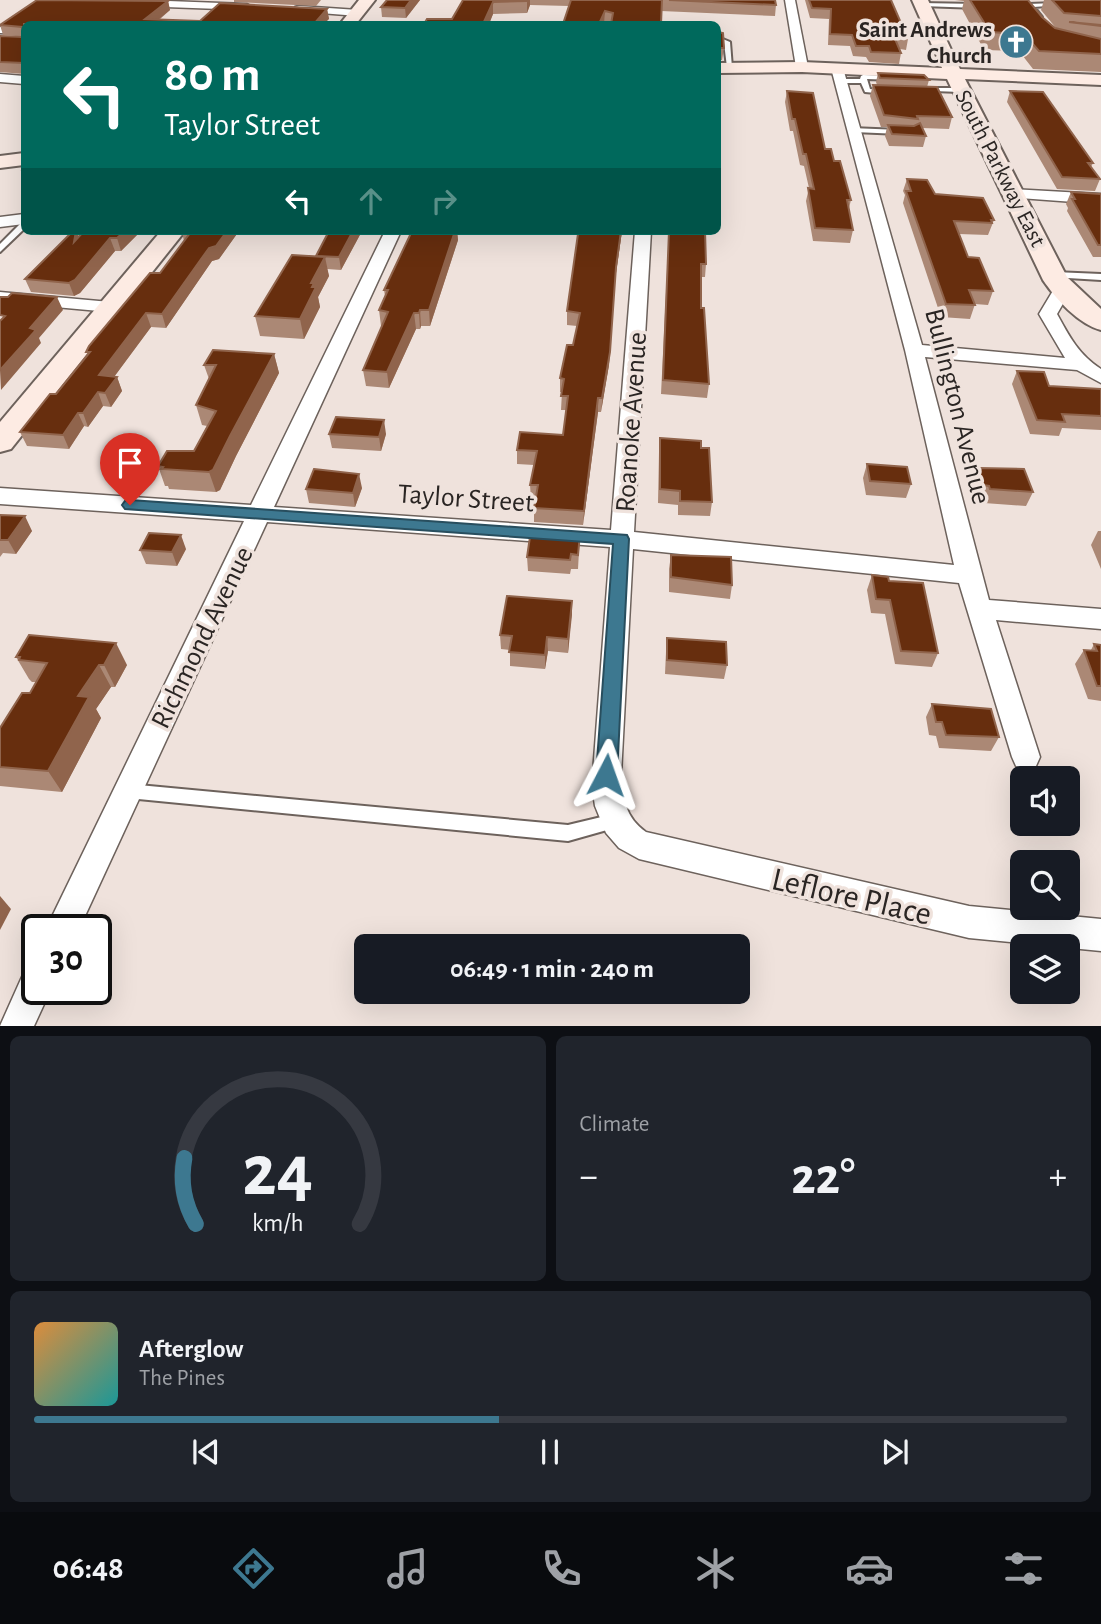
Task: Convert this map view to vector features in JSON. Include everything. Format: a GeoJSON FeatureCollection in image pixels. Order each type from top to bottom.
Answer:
{"type":"FeatureCollection","features":[{"type":"Feature","properties":{"kind":"main road","name":"South Parkway East"},"geometry":{"type":"LineString","coordinates":[[921,2],[1012,194],[1059,281],[1097,316]]}},
{"type":"Feature","properties":{"kind":"main road"},"geometry":{"type":"LineString","coordinates":[[724,68],[802,67],[839,74],[957,81],[1101,80]]}},
{"type":"Feature","properties":{"kind":"main road"},"geometry":{"type":"LineString","coordinates":[[0,162],[21,159]]}},
{"type":"Feature","properties":{"kind":"main road"},"geometry":{"type":"LineString","coordinates":[[0,442],[170,235]]}},
{"type":"Feature","properties":{"kind":"street"},"geometry":{"type":"LineString","coordinates":[[790,0],[802,67]]}},
{"type":"Feature","properties":{"kind":"street"},"geometry":{"type":"LineString","coordinates":[[124,2],[258,7]]}},
{"type":"Feature","properties":{"kind":"street"},"geometry":{"type":"LineString","coordinates":[[283,8],[358,12]]}},
{"type":"Feature","properties":{"kind":"street"},"geometry":{"type":"LineString","coordinates":[[0,30],[22,15]]}},
{"type":"Feature","properties":{"kind":"street"},"geometry":{"type":"LineString","coordinates":[[0,30],[21,31]]}},
{"type":"Feature","properties":{"kind":"street"},"geometry":{"type":"LineString","coordinates":[[0,41],[21,42]]}},
{"type":"Feature","properties":{"kind":"street","name":"Bullington Avenue"},"geometry":{"type":"LineString","coordinates":[[839,74],[914,351],[979,609],[1026,757]]}},
{"type":"Feature","properties":{"kind":"street"},"geometry":{"type":"LineString","coordinates":[[1,79],[21,80]]}},
{"type":"Feature","properties":{"kind":"street"},"geometry":{"type":"LineString","coordinates":[[1012,194],[1101,199]]}},
{"type":"Feature","properties":{"kind":"street"},"geometry":{"type":"LineString","coordinates":[[0,222],[21,219]]}},
{"type":"Feature","properties":{"kind":"street","name":"Richmond Avenue"},"geometry":{"type":"LineString","coordinates":[[69,914],[391,235]]}},
{"type":"Feature","properties":{"kind":"street","name":"Roanoke Avenue"},"geometry":{"type":"LineString","coordinates":[[614,821],[608,800],[606,775],[643,235]]}},
{"type":"Feature","properties":{"kind":"street"},"geometry":{"type":"LineString","coordinates":[[1059,281],[1048,314],[1067,348],[1082,365],[1101,377]]}},
{"type":"Feature","properties":{"kind":"street"},"geometry":{"type":"LineString","coordinates":[[0,297],[110,307]]}},
{"type":"Feature","properties":{"kind":"street"},"geometry":{"type":"LineString","coordinates":[[914,351],[1082,365]]}},
{"type":"Feature","properties":{"kind":"street","name":"Taylor Street"},"geometry":{"type":"LineString","coordinates":[[0,496],[621,539],[970,575]]}},
{"type":"Feature","properties":{"kind":"street"},"geometry":{"type":"LineString","coordinates":[[979,609],[1101,619]]}},
{"type":"Feature","properties":{"kind":"street","name":"Leflore Place"},"geometry":{"type":"LineString","coordinates":[[614,821],[624,835],[639,845],[941,916],[969,922],[1101,935]]}},
{"type":"Feature","properties":{"kind":"street"},"geometry":{"type":"LineString","coordinates":[[16,1026],[26,1005]]}},
{"type":"Feature","properties":{"kind":"lane"},"geometry":{"type":"LineString","coordinates":[[921,2],[985,6]]}},
{"type":"Feature","properties":{"kind":"lane"},"geometry":{"type":"LineString","coordinates":[[1045,24],[1030,5],[1060,5]]}},
{"type":"Feature","properties":{"kind":"lane"},"geometry":{"type":"LineString","coordinates":[[1022,7],[1036,25]]}},
{"type":"Feature","properties":{"kind":"lane"},"geometry":{"type":"LineString","coordinates":[[721,40],[727,42],[724,68]]}},
{"type":"Feature","properties":{"kind":"lane"},"geometry":{"type":"LineString","coordinates":[[892,92],[867,91],[872,76],[894,80],[920,79],[930,82],[930,91],[957,81]]}},
{"type":"Feature","properties":{"kind":"lane"},"geometry":{"type":"LineString","coordinates":[[854,130],[911,133]]}},
{"type":"Feature","properties":{"kind":"lane"},"geometry":{"type":"LineString","coordinates":[[0,249],[21,228]]}},
{"type":"Feature","properties":{"kind":"lane"},"geometry":{"type":"LineString","coordinates":[[1059,281],[1101,277]]}},
{"type":"Feature","properties":{"kind":"lane"},"geometry":{"type":"LineString","coordinates":[[128,791],[568,833],[614,821]]}},
{"type":"Feature","properties":{"kind":"building"},"geometry":{"type":"Polygon","coordinates":[[[37,0],[168,1],[145,19],[200,21],[21,21],[21,27],[0,25],[37,0]]]}},
{"type":"Feature","properties":{"kind":"building"},"geometry":{"type":"Polygon","coordinates":[[[387,0],[411,0],[405,8],[381,7],[387,0]]]}},
{"type":"Feature","properties":{"kind":"building"},"geometry":{"type":"Polygon","coordinates":[[[463,0],[527,0],[493,2],[484,21],[426,21],[452,19],[463,0]]]}},
{"type":"Feature","properties":{"kind":"building"},"geometry":{"type":"Polygon","coordinates":[[[571,0],[662,0],[661,21],[612,21],[613,13],[605,11],[600,21],[564,21],[571,0]]]}},
{"type":"Feature","properties":{"kind":"building"},"geometry":{"type":"Polygon","coordinates":[[[669,0],[775,0],[776,5],[669,0]]]}},
{"type":"Feature","properties":{"kind":"building"},"geometry":{"type":"Polygon","coordinates":[[[809,0],[891,0],[908,39],[895,39],[901,53],[871,52],[869,46],[856,46],[852,35],[830,34],[831,9],[812,8],[809,0]]]}},
{"type":"Feature","properties":{"kind":"building"},"geometry":{"type":"Polygon","coordinates":[[[970,0],[1028,0],[1055,28],[1101,39],[1101,54],[1039,51],[1024,34],[990,32],[970,0]]]}},
{"type":"Feature","properties":{"kind":"building"},"geometry":{"type":"Polygon","coordinates":[[[1052,0],[1101,0],[1101,16],[1064,13],[1052,0]]]}},
{"type":"Feature","properties":{"kind":"building"},"geometry":{"type":"Polygon","coordinates":[[[220,3],[327,9],[317,21],[200,21],[220,3]]]}},
{"type":"Feature","properties":{"kind":"building"},"geometry":{"type":"Polygon","coordinates":[[[721,33],[723,33],[724,48],[721,48],[721,33]]]}},
{"type":"Feature","properties":{"kind":"building"},"geometry":{"type":"Polygon","coordinates":[[[0,36],[21,37],[21,63],[0,62],[0,36]]]}},
{"type":"Feature","properties":{"kind":"building"},"geometry":{"type":"Polygon","coordinates":[[[878,73],[924,75],[929,80],[880,78],[878,73]]]}},
{"type":"Feature","properties":{"kind":"building"},"geometry":{"type":"Polygon","coordinates":[[[873,85],[937,87],[952,117],[917,116],[918,119],[884,115],[873,85]]]}},
{"type":"Feature","properties":{"kind":"building"},"geometry":{"type":"Polygon","coordinates":[[[787,91],[813,93],[825,149],[831,149],[834,161],[840,161],[851,200],[847,200],[853,230],[815,228],[808,188],[814,189],[795,119],[792,119],[787,91]]]}},
{"type":"Feature","properties":{"kind":"building"},"geometry":{"type":"Polygon","coordinates":[[[1010,91],[1043,92],[1093,163],[1088,163],[1100,179],[1062,177],[1010,91]]]}},
{"type":"Feature","properties":{"kind":"building"},"geometry":{"type":"Polygon","coordinates":[[[920,123],[926,136],[892,134],[888,125],[914,126],[920,123]]]}},
{"type":"Feature","properties":{"kind":"building"},"geometry":{"type":"Polygon","coordinates":[[[907,179],[927,180],[935,194],[983,198],[994,220],[991,220],[992,223],[954,221],[968,257],[979,258],[993,291],[969,290],[975,305],[946,304],[906,191],[911,191],[907,179]]]}},
{"type":"Feature","properties":{"kind":"building"},"geometry":{"type":"Polygon","coordinates":[[[1071,192],[1101,194],[1101,245],[1098,245],[1072,199],[1075,199],[1071,192]]]}},
{"type":"Feature","properties":{"kind":"building"},"geometry":{"type":"Polygon","coordinates":[[[69,235],[75,235],[74,242],[80,235],[120,235],[110,238],[75,280],[69,283],[25,279],[69,235]]]}},
{"type":"Feature","properties":{"kind":"building"},"geometry":{"type":"Polygon","coordinates":[[[188,235],[224,235],[216,246],[209,248],[162,314],[146,313],[99,375],[117,377],[105,393],[98,392],[83,413],[78,413],[63,435],[20,432],[50,394],[56,394],[90,352],[86,352],[89,346],[150,273],[160,273],[188,235]]]}},
{"type":"Feature","properties":{"kind":"building"},"geometry":{"type":"Polygon","coordinates":[[[327,235],[351,235],[339,257],[316,256],[327,235]]]}},
{"type":"Feature","properties":{"kind":"building"},"geometry":{"type":"Polygon","coordinates":[[[410,235],[454,235],[429,310],[414,313],[387,372],[363,370],[388,312],[379,310],[388,290],[384,290],[410,235]]]}},
{"type":"Feature","properties":{"kind":"building"},"geometry":{"type":"Polygon","coordinates":[[[578,235],[620,235],[610,352],[602,398],[598,398],[584,511],[534,508],[538,485],[530,485],[537,451],[517,450],[520,432],[563,435],[568,396],[561,396],[564,379],[560,378],[567,345],[573,345],[580,313],[567,311],[578,235]]]}},
{"type":"Feature","properties":{"kind":"building"},"geometry":{"type":"Polygon","coordinates":[[[669,235],[705,235],[706,264],[701,264],[701,308],[704,308],[709,384],[663,380],[669,235]]]}},
{"type":"Feature","properties":{"kind":"building"},"geometry":{"type":"Polygon","coordinates":[[[292,255],[325,257],[311,283],[314,283],[312,287],[316,287],[300,319],[255,316],[292,255]]]}},
{"type":"Feature","properties":{"kind":"building"},"geometry":{"type":"Polygon","coordinates":[[[12,293],[57,297],[30,328],[36,330],[0,370],[0,321],[5,316],[0,315],[0,297],[8,297],[12,293]]]}},
{"type":"Feature","properties":{"kind":"building"},"geometry":{"type":"Polygon","coordinates":[[[213,350],[274,354],[213,470],[161,469],[163,467],[158,466],[167,451],[194,451],[216,411],[196,405],[216,365],[204,365],[213,350]]]}},
{"type":"Feature","properties":{"kind":"building"},"geometry":{"type":"Polygon","coordinates":[[[1017,371],[1044,372],[1049,386],[1101,389],[1101,416],[1062,414],[1065,422],[1037,420],[1017,371]]]}},
{"type":"Feature","properties":{"kind":"building"},"geometry":{"type":"Polygon","coordinates":[[[336,417],[384,420],[379,437],[329,434],[336,417]]]}},
{"type":"Feature","properties":{"kind":"building"},"geometry":{"type":"Polygon","coordinates":[[[660,438],[701,441],[701,448],[709,448],[712,502],[680,501],[680,491],[660,489],[660,438]]]}},
{"type":"Feature","properties":{"kind":"building"},"geometry":{"type":"Polygon","coordinates":[[[867,464],[907,467],[911,484],[870,481],[867,464]]]}},
{"type":"Feature","properties":{"kind":"building"},"geometry":{"type":"Polygon","coordinates":[[[978,468],[1024,469],[1033,492],[990,489],[989,486],[983,485],[978,468]]]}},
{"type":"Feature","properties":{"kind":"building"},"geometry":{"type":"Polygon","coordinates":[[[314,469],[359,474],[353,493],[306,489],[314,469]]]}},
{"type":"Feature","properties":{"kind":"building"},"geometry":{"type":"Polygon","coordinates":[[[0,515],[25,516],[8,540],[0,540],[0,515]]]}},
{"type":"Feature","properties":{"kind":"building"},"geometry":{"type":"Polygon","coordinates":[[[531,530],[580,533],[578,555],[571,554],[570,560],[527,557],[531,530]]]}},
{"type":"Feature","properties":{"kind":"building"},"geometry":{"type":"Polygon","coordinates":[[[149,533],[181,535],[172,552],[140,550],[149,533]]]}},
{"type":"Feature","properties":{"kind":"building"},"geometry":{"type":"Polygon","coordinates":[[[671,555],[731,557],[732,585],[671,577],[671,555]]]}},
{"type":"Feature","properties":{"kind":"building"},"geometry":{"type":"Polygon","coordinates":[[[872,575],[888,577],[889,581],[923,583],[938,653],[901,651],[890,600],[876,599],[872,575]]]}},
{"type":"Feature","properties":{"kind":"building"},"geometry":{"type":"Polygon","coordinates":[[[507,596],[572,601],[568,639],[547,637],[545,655],[509,652],[512,636],[500,635],[507,596]]]}},
{"type":"Feature","properties":{"kind":"building"},"geometry":{"type":"Polygon","coordinates":[[[29,635],[116,643],[104,665],[99,665],[78,696],[89,697],[48,771],[0,767],[0,728],[22,693],[30,693],[47,663],[19,660],[20,657],[16,657],[29,635]]]}},
{"type":"Feature","properties":{"kind":"building"},"geometry":{"type":"Polygon","coordinates":[[[667,638],[726,642],[727,665],[667,660],[667,638]]]}},
{"type":"Feature","properties":{"kind":"building"},"geometry":{"type":"Polygon","coordinates":[[[1094,644],[1101,645],[1101,686],[1097,686],[1084,650],[1097,651],[1094,644]]]}},
{"type":"Feature","properties":{"kind":"building"},"geometry":{"type":"Polygon","coordinates":[[[932,704],[991,709],[999,737],[946,735],[942,722],[936,722],[932,704]]]}},
{"type":"Feature","properties":{"kind":"place","name":"Saint Andrews Church"},"geometry":{"type":"Point","coordinates":[1016,42]}},
{"type":"Feature","properties":{"kind":"route"},"geometry":{"type":"LineString","coordinates":[[130,505],[621,539],[606,775]]}}]}
